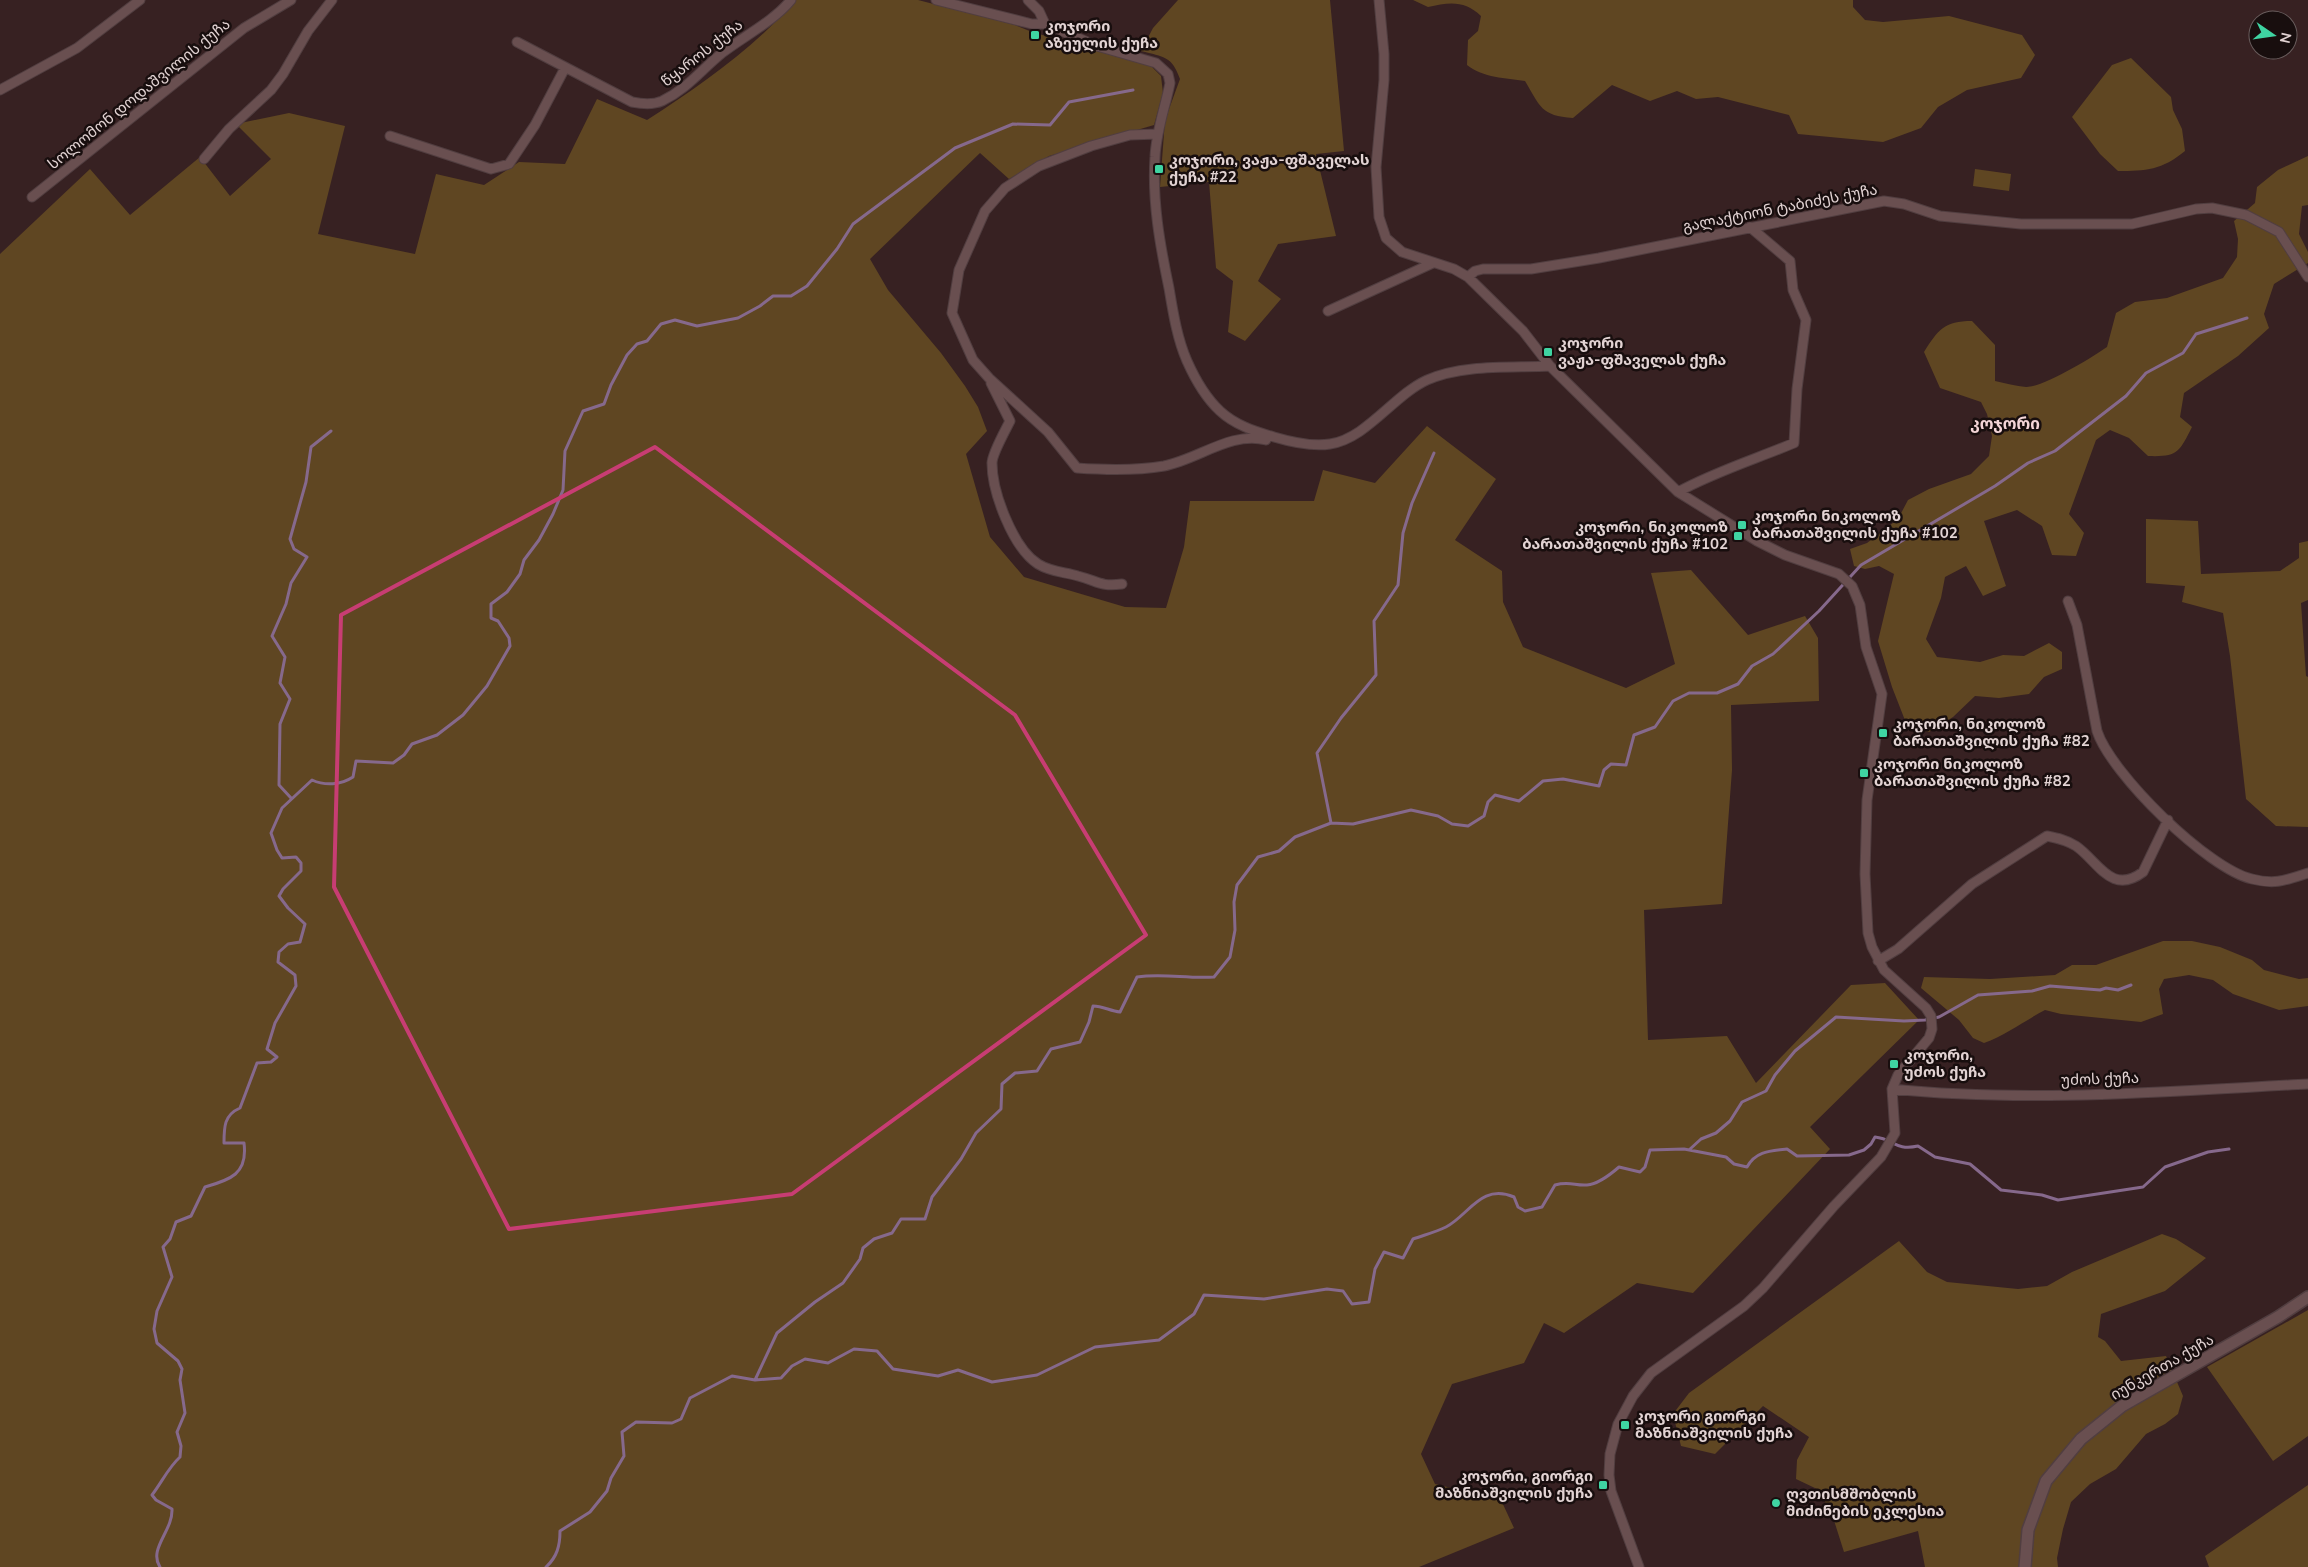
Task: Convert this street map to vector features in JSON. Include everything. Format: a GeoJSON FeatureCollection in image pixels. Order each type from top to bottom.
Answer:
{"type":"FeatureCollection","features":[{"type":"Feature","properties":{"kind":"main road","name":"იუნკერთა ქუჩა"},"geometry":{"type":"LineString","coordinates":[[2024,1567],[2028,1530],[2046,1481],[2081,1439],[2122,1406],[2278,1317],[2308,1297]]}},
{"type":"Feature","properties":{"kind":"street"},"geometry":{"type":"LineString","coordinates":[[0,90],[77,48],[140,0]]}},
{"type":"Feature","properties":{"kind":"street","name":"სოლომონ დოდაშვილის ქუჩა"},"geometry":{"type":"LineString","coordinates":[[32,197],[244,28],[291,0]]}},
{"type":"Feature","properties":{"kind":"street"},"geometry":{"type":"LineString","coordinates":[[204,159],[228,129],[271,90],[283,74],[308,31],[332,0]]}},
{"type":"Feature","properties":{"kind":"street","name":"წყაროს ქუჩა"},"geometry":{"type":"LineString","coordinates":[[516,42],[632,102],[645,104],[660,102],[691,83],[719,55],[772,18],[791,0]]}},
{"type":"Feature","properties":{"kind":"street"},"geometry":{"type":"LineString","coordinates":[[936,0],[1032,24],[1046,24],[1097,46],[1156,62],[1164,68],[1170,83],[1158,134],[1154,186],[1157,224],[1174,316],[1187,361],[1196,380],[1220,411],[1237,424],[1288,441]]}},
{"type":"Feature","properties":{"kind":"street"},"geometry":{"type":"LineString","coordinates":[[1028,0],[1039,11],[1046,24]]}},
{"type":"Feature","properties":{"kind":"street"},"geometry":{"type":"LineString","coordinates":[[1379,0],[1384,54],[1384,80],[1376,167],[1379,217],[1386,238],[1402,252],[1468,277],[1523,331],[1550,366],[1678,492],[1785,555],[1839,574],[1852,586],[1860,605],[1866,647],[1882,694],[1867,800],[1865,874],[1868,933],[1878,961],[1884,970],[1926,1008],[1931,1016],[1932,1029],[1929,1038],[1902,1069],[1892,1089],[1895,1133],[1891,1144],[1881,1157],[1834,1206],[1763,1288],[1744,1306],[1651,1373],[1633,1396],[1618,1424],[1610,1454],[1609,1474],[1611,1491],[1639,1567]]}},
{"type":"Feature","properties":{"kind":"street"},"geometry":{"type":"LineString","coordinates":[[390,136],[491,168],[509,164],[535,125],[566,68]]}},
{"type":"Feature","properties":{"kind":"street"},"geometry":{"type":"LineString","coordinates":[[1158,134],[1130,135],[1091,146],[1039,166],[1005,188],[985,211],[959,270],[952,313],[973,360],[989,378],[1048,432],[1077,468],[1118,470],[1166,465],[1242,437],[1275,442],[1331,444],[1362,429],[1409,391],[1426,381],[1458,370],[1550,366]]}},
{"type":"Feature","properties":{"kind":"street","name":"გალაქტიონ ტაბიძეს ქუჩა"},"geometry":{"type":"LineString","coordinates":[[1468,277],[1475,271],[1483,269],[1532,269],[1599,258],[1839,211],[1875,201],[1904,204],[1940,216],[2021,224],[2132,224],[2196,209],[2212,208],[2246,215],[2279,232],[2293,250],[2308,277]]}},
{"type":"Feature","properties":{"kind":"street"},"geometry":{"type":"LineString","coordinates":[[1678,492],[1700,480],[1794,443],[1806,320],[1793,290],[1790,261],[1750,227]]}},
{"type":"Feature","properties":{"kind":"street"},"geometry":{"type":"LineString","coordinates":[[1328,311],[1433,263]]}},
{"type":"Feature","properties":{"kind":"street"},"geometry":{"type":"LineString","coordinates":[[989,378],[1010,421],[992,462],[997,490],[1013,537],[1037,564],[1053,571],[1078,576],[1106,586],[1122,584]]}},
{"type":"Feature","properties":{"kind":"street"},"geometry":{"type":"LineString","coordinates":[[2068,601],[2077,625],[2101,745],[2128,780],[2168,820],[2218,863],[2239,875],[2274,883],[2308,873]]}},
{"type":"Feature","properties":{"kind":"street"},"geometry":{"type":"LineString","coordinates":[[1878,961],[1898,949],[1972,884],[2047,836],[2060,838],[2076,846],[2102,873],[2115,879],[2126,880],[2135,878],[2143,872],[2168,820]]}},
{"type":"Feature","properties":{"kind":"street","name":"უძოს ქუჩა"},"geometry":{"type":"LineString","coordinates":[[1892,1089],[1983,1095],[2060,1094],[2308,1084]]}},
{"type":"Feature","properties":{"kind":"highlighted area"},"geometry":{"type":"Polygon","coordinates":[[[655,447],[1015,715],[1146,935],[792,1194],[509,1229],[334,887],[341,615],[655,447]]]}},
{"type":"Feature","properties":{"kind":"shaded area"},"geometry":{"type":"Polygon","coordinates":[[[796,0],[918,0],[1015,25],[1032,32],[1151,66],[1161,76],[1163,93],[1154,125],[1049,156],[1009,179],[980,153],[870,259],[888,290],[941,353],[978,407],[987,431],[966,454],[990,537],[1024,577],[1125,607],[1166,608],[1184,547],[1190,501],[1314,501],[1323,470],[1375,483],[1427,426],[1496,479],[1455,540],[1502,571],[1503,602],[1523,647],[1626,688],[1675,664],[1651,573],[1691,570],[1748,635],[1805,616],[1818,638],[1819,701],[1731,705],[1732,770],[1722,904],[1644,910],[1648,1040],[1727,1036],[1756,1083],[1851,985],[1885,983],[1919,1020],[1810,1127],[1830,1149],[1693,1293],[1637,1283],[1564,1333],[1544,1323],[1524,1363],[1452,1384],[1421,1454],[1435,1484],[1501,1500],[1514,1528],[1419,1567],[0,1567],[0,254],[90,169],[130,215],[200,157],[230,196],[271,159],[236,124],[289,113],[345,126],[318,234],[415,254],[436,174],[484,185],[519,162],[565,164],[597,99],[647,120],[687,94],[726,65],[780,18],[796,0]]]}},
{"type":"Feature","properties":{"kind":"shaded area"},"geometry":{"type":"Polygon","coordinates":[[[1178,0],[1330,0],[1344,151],[1316,154],[1336,236],[1278,244],[1258,281],[1281,299],[1245,341],[1228,332],[1233,281],[1216,268],[1209,182],[1160,187],[1165,120],[1180,79],[1174,66],[1166,59],[1141,51],[1153,28],[1178,0]]]}},
{"type":"Feature","properties":{"kind":"shaded area"},"geometry":{"type":"Polygon","coordinates":[[[1413,0],[1853,0],[1853,7],[1865,20],[1883,22],[1949,16],[2022,35],[2035,55],[2021,78],[1967,90],[1938,107],[1921,128],[1883,142],[1798,134],[1789,115],[1718,97],[1696,99],[1677,91],[1650,101],[1612,85],[1573,118],[1562,117],[1548,112],[1538,103],[1525,81],[1487,75],[1467,65],[1468,40],[1478,31],[1481,16],[1475,11],[1463,5],[1450,3],[1428,7],[1413,0]]]}},
{"type":"Feature","properties":{"kind":"shaded area"},"geometry":{"type":"Polygon","coordinates":[[[2131,58],[2171,97],[2173,110],[2182,129],[2185,151],[2161,166],[2137,171],[2118,171],[2100,154],[2072,117],[2112,65],[2131,58]]]}},
{"type":"Feature","properties":{"kind":"shaded area"},"geometry":{"type":"Polygon","coordinates":[[[2308,156],[2308,205],[2302,206],[2299,234],[2308,252],[2308,263],[2274,284],[2264,314],[2269,328],[2238,356],[2184,393],[2180,417],[2192,427],[2180,448],[2176,452],[2165,456],[2148,456],[2129,438],[2110,430],[2096,440],[2069,514],[2084,533],[2076,556],[2052,555],[2042,526],[2017,510],[1984,521],[2006,586],[1983,596],[1966,566],[1945,577],[1941,598],[1926,639],[1937,657],[1980,662],[2003,655],[2024,656],[2049,643],[2062,652],[2062,669],[2044,677],[2029,694],[1999,698],[1975,696],[1953,717],[1929,732],[1908,728],[1892,687],[1878,641],[1894,574],[1879,566],[1865,569],[1854,566],[1850,549],[1867,543],[1898,519],[1908,500],[1929,489],[1971,474],[1989,456],[1992,436],[1987,414],[1981,402],[1940,388],[1924,352],[1929,344],[1948,325],[1962,321],[1972,321],[1995,345],[1995,381],[2026,387],[2043,383],[2107,347],[2116,313],[2135,302],[2167,298],[2223,278],[2237,257],[2238,239],[2234,221],[2255,203],[2257,187],[2278,170],[2308,156]]]}},
{"type":"Feature","properties":{"kind":"shaded area"},"geometry":{"type":"Polygon","coordinates":[[[1975,169],[2011,174],[2009,191],[1973,186],[1975,169]]]}},
{"type":"Feature","properties":{"kind":"shaded area"},"geometry":{"type":"Polygon","coordinates":[[[2146,519],[2198,521],[2201,574],[2280,571],[2299,558],[2299,543],[2308,541],[2308,600],[2301,603],[2306,676],[2308,677],[2308,827],[2276,826],[2246,799],[2230,656],[2223,613],[2182,602],[2185,586],[2146,583],[2146,519]]]}},
{"type":"Feature","properties":{"kind":"shaded area"},"geometry":{"type":"Polygon","coordinates":[[[2163,941],[2192,941],[2220,947],[2252,960],[2264,970],[2299,979],[2308,978],[2308,1006],[2279,1010],[2233,994],[2213,980],[2189,975],[2164,979],[2159,989],[2163,1014],[2141,1022],[2061,1014],[2045,1010],[1984,1043],[1973,1038],[1959,1020],[1921,988],[1924,977],[1990,979],[2055,975],[2072,965],[2096,965],[2163,941]]]}},
{"type":"Feature","properties":{"kind":"shaded area"},"geometry":{"type":"Polygon","coordinates":[[[2162,1234],[2176,1239],[2206,1258],[2165,1291],[2101,1314],[2098,1337],[2105,1341],[2121,1361],[2166,1356],[2183,1396],[2178,1414],[2165,1424],[2146,1434],[2116,1469],[2090,1484],[2071,1502],[2057,1558],[2058,1567],[1925,1567],[1918,1531],[1844,1552],[1831,1511],[1817,1489],[1796,1479],[1797,1460],[1809,1437],[1763,1406],[1715,1454],[1681,1446],[1673,1414],[1689,1393],[1899,1241],[1927,1272],[1947,1282],[2018,1289],[2047,1286],[2072,1272],[2162,1234]]]}},
{"type":"Feature","properties":{"kind":"shaded area"},"geometry":{"type":"Polygon","coordinates":[[[2308,1310],[2308,1436],[2273,1461],[2207,1367],[2308,1310]]]}},
{"type":"Feature","properties":{"kind":"shaded area"},"geometry":{"type":"Polygon","coordinates":[[[2308,1485],[2308,1567],[2209,1567],[2205,1556],[2308,1485]]]}},
{"type":"Feature","properties":{"kind":"waterway"},"geometry":{"type":"LineString","coordinates":[[160,1567],[157,1553],[169,1525],[172,1509],[156,1500],[152,1495],[180,1457],[181,1446],[177,1432],[185,1413],[180,1380],[182,1369],[178,1361],[157,1343],[154,1329],[157,1311],[172,1277],[163,1247],[170,1239],[176,1222],[191,1216],[205,1187],[222,1182],[240,1169],[243,1162],[244,1143],[224,1143],[226,1122],[231,1114],[240,1108],[257,1063],[271,1062],[277,1057],[267,1049],[275,1023],[296,986],[295,975],[278,962],[279,952],[288,944],[300,942],[305,924],[288,908],[279,896],[283,889],[301,871],[301,863],[296,857],[282,858],[271,833],[282,808],[312,780],[333,784],[353,777],[356,761],[393,763],[404,755],[412,744],[437,735],[463,715],[487,686],[510,646],[509,638],[498,621],[491,618],[491,604],[507,592],[520,574],[524,560],[539,540],[553,514],[563,490],[565,451],[583,411],[604,404],[611,385],[627,355],[637,344],[647,341],[661,324],[675,320],[697,326],[738,318],[760,306],[773,296],[791,296],[807,286],[837,249],[853,224],[955,148],[1013,124],[1050,125],[1069,102],[1133,90]]}},
{"type":"Feature","properties":{"kind":"waterway"},"geometry":{"type":"LineString","coordinates":[[755,1380],[777,1333],[815,1302],[843,1283],[860,1259],[863,1248],[874,1239],[892,1233],[901,1219],[925,1219],[932,1197],[961,1159],[976,1133],[1001,1109],[1002,1084],[1015,1073],[1037,1071],[1051,1049],[1080,1042],[1089,1022],[1093,1006],[1120,1012],[1137,977],[1214,977],[1230,957],[1235,930],[1234,902],[1237,885],[1258,857],[1279,851],[1295,837],[1331,823],[1353,824],[1411,810],[1438,816],[1452,824],[1468,826],[1484,816],[1488,802],[1495,795],[1519,801],[1543,781],[1563,779],[1599,786],[1604,770],[1611,764],[1626,765],[1634,735],[1655,727],[1673,701],[1689,693],[1717,693],[1738,684],[1752,666],[1773,654],[1819,611],[1861,565],[1995,486],[2028,463],[2055,451],[2126,396],[2146,373],[2183,353],[2196,334],[2247,318]]}},
{"type":"Feature","properties":{"kind":"waterway"},"geometry":{"type":"LineString","coordinates":[[291,798],[279,785],[280,724],[290,699],[280,683],[285,657],[272,636],[286,604],[291,583],[307,557],[294,549],[290,539],[306,482],[311,447],[331,431]]}},
{"type":"Feature","properties":{"kind":"waterway"},"geometry":{"type":"LineString","coordinates":[[1331,823],[1317,753],[1341,718],[1376,675],[1374,621],[1398,585],[1403,533],[1412,503],[1434,453]]}},
{"type":"Feature","properties":{"kind":"waterway"},"geometry":{"type":"LineString","coordinates":[[1689,1150],[1701,1139],[1716,1133],[1730,1121],[1742,1102],[1766,1091],[1775,1075],[1795,1051],[1836,1017],[1904,1021],[1925,1020],[1939,1017],[1978,995],[2032,991],[2050,986],[2118,990],[2131,985]]}},
{"type":"Feature","properties":{"kind":"waterway"},"geometry":{"type":"LineString","coordinates":[[546,1567],[557,1551],[560,1531],[590,1512],[607,1491],[611,1478],[624,1456],[622,1432],[636,1422],[672,1423],[681,1419],[690,1398],[732,1376],[755,1380],[781,1378],[792,1366],[805,1359],[828,1363],[854,1349],[877,1351],[893,1369],[938,1376],[958,1370],[992,1382],[1037,1375],[1095,1347],[1159,1340],[1194,1314],[1204,1295],[1264,1299],[1327,1289],[1343,1291],[1352,1304],[1369,1302],[1375,1269],[1384,1252],[1403,1258],[1413,1239],[1446,1227],[1484,1197],[1493,1194],[1514,1197],[1518,1207],[1525,1211],[1542,1207],[1555,1185],[1565,1183],[1583,1185],[1596,1183],[1619,1167],[1640,1172],[1645,1167],[1650,1150],[1684,1149],[1726,1157],[1734,1164],[1747,1167],[1759,1155],[1769,1151],[1787,1149],[1797,1156],[1849,1155],[1864,1150],[1875,1137],[1899,1146],[1918,1146],[1935,1157],[1970,1164],[2001,1190],[2042,1195],[2058,1200],[2143,1187],[2165,1167],[2208,1152],[2229,1149]]}},
{"type":"Feature","properties":{"kind":"place","name":"კოჯორი აზეულის ქუჩა"},"geometry":{"type":"Point","coordinates":[1035,35]}},
{"type":"Feature","properties":{"kind":"place","name":"კოჯორი, ვაჟა-ფშაველას ქუჩა #22"},"geometry":{"type":"Point","coordinates":[1159,169]}},
{"type":"Feature","properties":{"kind":"place","name":"კოჯორი ვაჟა-ფშაველას ქუჩა"},"geometry":{"type":"Point","coordinates":[1548,352]}},
{"type":"Feature","properties":{"kind":"place","name":"კოჯორი ნიკოლოზ ბარათაშვილის ქუჩა #102"},"geometry":{"type":"Point","coordinates":[1742,525]}},
{"type":"Feature","properties":{"kind":"place","name":"კოჯორი, ნიკოლოზ ბარათაშვილის ქუჩა #102"},"geometry":{"type":"Point","coordinates":[1738,536]}},
{"type":"Feature","properties":{"kind":"place","name":"კოჯორი, ნიკოლოზ ბარათაშვილის ქუჩა #82"},"geometry":{"type":"Point","coordinates":[1883,733]}},
{"type":"Feature","properties":{"kind":"place","name":"კოჯორი ნიკოლოზ ბარათაშვილის ქუჩა #82"},"geometry":{"type":"Point","coordinates":[1864,773]}},
{"type":"Feature","properties":{"kind":"place","name":"კოჯორი, უძოს ქუჩა"},"geometry":{"type":"Point","coordinates":[1894,1064]}},
{"type":"Feature","properties":{"kind":"place","name":"კოჯორი გიორგი მაზნიაშვილის ქუჩა"},"geometry":{"type":"Point","coordinates":[1625,1425]}},
{"type":"Feature","properties":{"kind":"place","name":"კოჯორი, გიორგი მაზნიაშვილის ქუჩა"},"geometry":{"type":"Point","coordinates":[1603,1485]}},
{"type":"Feature","properties":{"kind":"place","name":"ღვთისმშობლის მიძინების ეკლესია"},"geometry":{"type":"Point","coordinates":[1776,1503]}},
{"type":"Feature","properties":{"kind":"district","name":"კოჯორი"},"geometry":{"type":"Point","coordinates":[2005,424]}}]}
